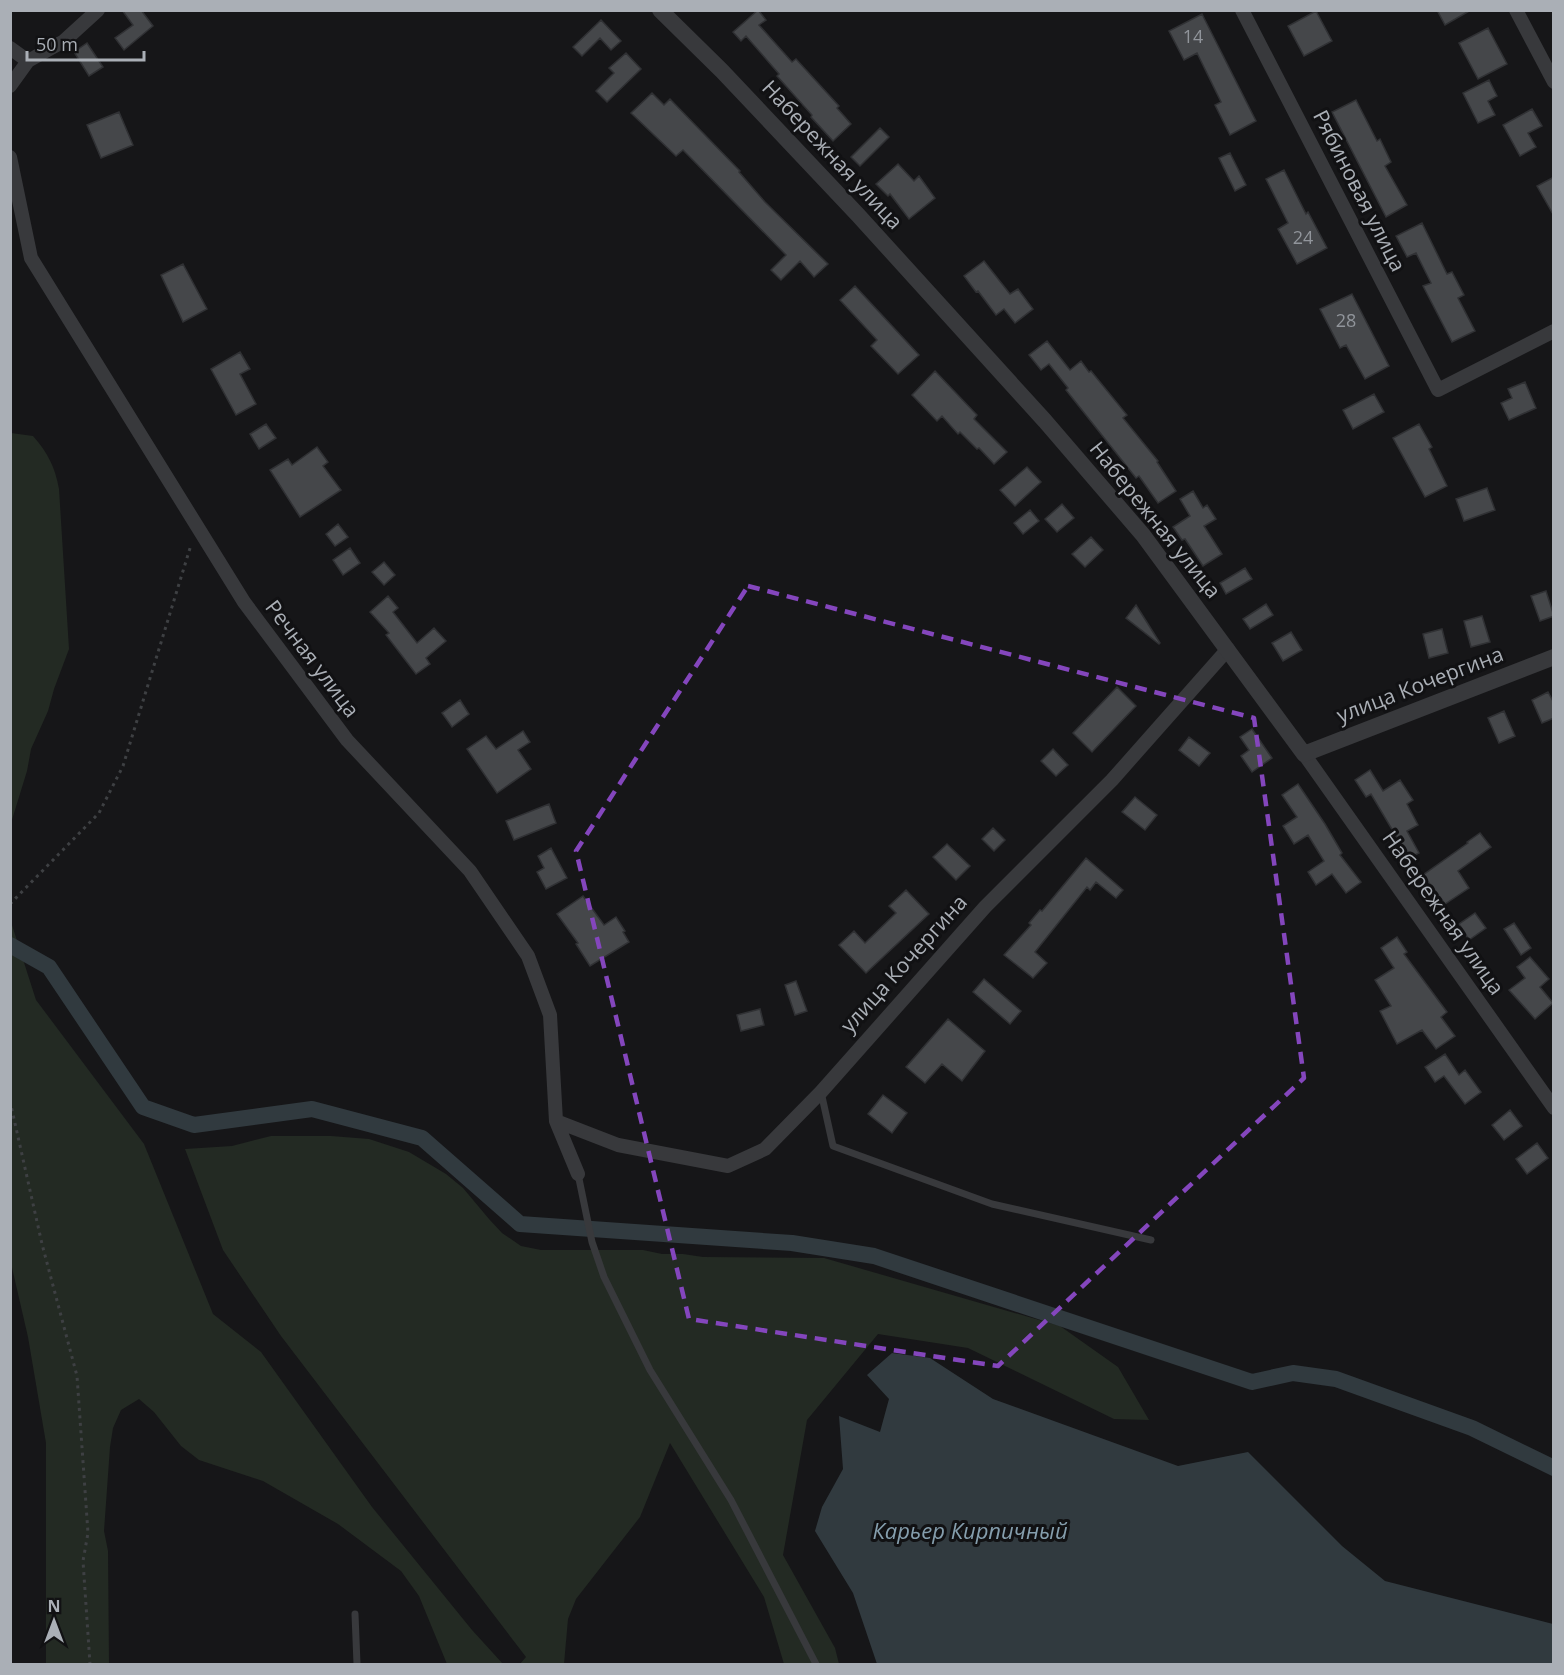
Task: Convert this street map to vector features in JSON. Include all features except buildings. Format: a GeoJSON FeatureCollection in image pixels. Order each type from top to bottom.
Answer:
{"type":"FeatureCollection","features":[{"type":"Feature","properties":{"kind":"street"},"geometry":{"type":"LineString","coordinates":[[10,86],[28,61],[64,41],[98,10]]}},
{"type":"Feature","properties":{"kind":"street","name":"Набережная улица"},"geometry":{"type":"LineString","coordinates":[[660,10],[722,71],[858,215],[1046,421],[1143,535],[1304,754],[1554,1108]]}},
{"type":"Feature","properties":{"kind":"street","name":"Рябиновая улица"},"geometry":{"type":"LineString","coordinates":[[1242,10],[1438,390],[1554,331]]}},
{"type":"Feature","properties":{"kind":"street"},"geometry":{"type":"LineString","coordinates":[[1516,10],[1554,82]]}},
{"type":"Feature","properties":{"kind":"street"},"geometry":{"type":"LineString","coordinates":[[10,48],[28,61]]}},
{"type":"Feature","properties":{"kind":"street","name":"Речная улица"},"geometry":{"type":"LineString","coordinates":[[10,157],[32,258],[244,602],[347,740],[470,871],[528,956],[550,1015],[556,1121],[578,1174]]}},
{"type":"Feature","properties":{"kind":"street","name":"улица Кочергина"},"geometry":{"type":"LineString","coordinates":[[556,1121],[618,1145],[728,1166],[765,1149],[821,1092],[985,906],[1112,780],[1228,650]]}},
{"type":"Feature","properties":{"kind":"street","name":"улица Кочергина"},"geometry":{"type":"LineString","coordinates":[[1304,754],[1554,657]]}},
{"type":"Feature","properties":{"kind":"lane"},"geometry":{"type":"LineString","coordinates":[[821,1092],[833,1146],[992,1204],[1151,1240]]}},
{"type":"Feature","properties":{"kind":"lane"},"geometry":{"type":"LineString","coordinates":[[578,1174],[592,1242],[604,1277],[650,1370],[731,1500],[816,1665]]}},
{"type":"Feature","properties":{"kind":"lane"},"geometry":{"type":"LineString","coordinates":[[355,1614],[357,1665]]}},
{"type":"Feature","properties":{"kind":"path"},"geometry":{"type":"LineString","coordinates":[[10,904],[99,813],[123,766],[197,526]]}},
{"type":"Feature","properties":{"kind":"path"},"geometry":{"type":"LineString","coordinates":[[10,1101],[42,1244],[77,1376],[88,1533],[83,1561],[90,1665]]}},
{"type":"Feature","properties":{"kind":"highlighted area"},"geometry":{"type":"Polygon","coordinates":[[[748,586],[1254,718],[1304,1078],[998,1366],[689,1319],[576,851],[748,586]]]}},
{"type":"Feature","properties":{"kind":"shaded area"},"geometry":{"type":"Polygon","coordinates":[[[11,433],[33,436],[50,461],[57,481],[69,649],[48,711],[31,749],[27,771],[11,823],[11,433]]]}},
{"type":"Feature","properties":{"kind":"shaded area"},"geometry":{"type":"Polygon","coordinates":[[[11,922],[36,1000],[144,1144],[213,1314],[261,1352],[372,1507],[472,1630],[503,1664],[447,1664],[419,1596],[401,1571],[338,1524],[263,1481],[199,1460],[181,1446],[154,1412],[139,1399],[121,1410],[113,1428],[110,1447],[104,1531],[108,1551],[109,1664],[46,1664],[46,1443],[28,1337],[10,1259],[11,922]]]}},
{"type":"Feature","properties":{"kind":"shaded area"},"geometry":{"type":"Polygon","coordinates":[[[271,1136],[331,1136],[369,1139],[409,1152],[446,1174],[463,1188],[502,1233],[521,1246],[541,1250],[643,1250],[703,1257],[824,1258],[1060,1326],[1118,1367],[1149,1420],[1114,1419],[968,1348],[878,1334],[807,1420],[783,1555],[835,1648],[839,1664],[784,1664],[764,1597],[670,1443],[640,1517],[576,1599],[568,1619],[564,1664],[520,1664],[526,1657],[281,1336],[223,1250],[185,1149],[232,1146],[271,1136]]]}},
{"type":"Feature","properties":{"kind":"water","name":"Карьер Кирпичный"},"geometry":{"type":"Polygon","coordinates":[[[892,1353],[930,1358],[993,1399],[1178,1466],[1248,1452],[1342,1546],[1385,1581],[1553,1624],[1553,1664],[877,1664],[853,1593],[815,1531],[822,1507],[843,1469],[839,1416],[880,1432],[889,1399],[867,1375],[892,1353]]]}},
{"type":"Feature","properties":{"kind":"waterway"},"geometry":{"type":"LineString","coordinates":[[10,945],[49,967],[143,1107],[194,1125],[312,1109],[422,1138],[520,1224],[792,1243],[874,1256],[1252,1382],[1293,1373],[1336,1379],[1472,1428],[1554,1468]]}}]}
